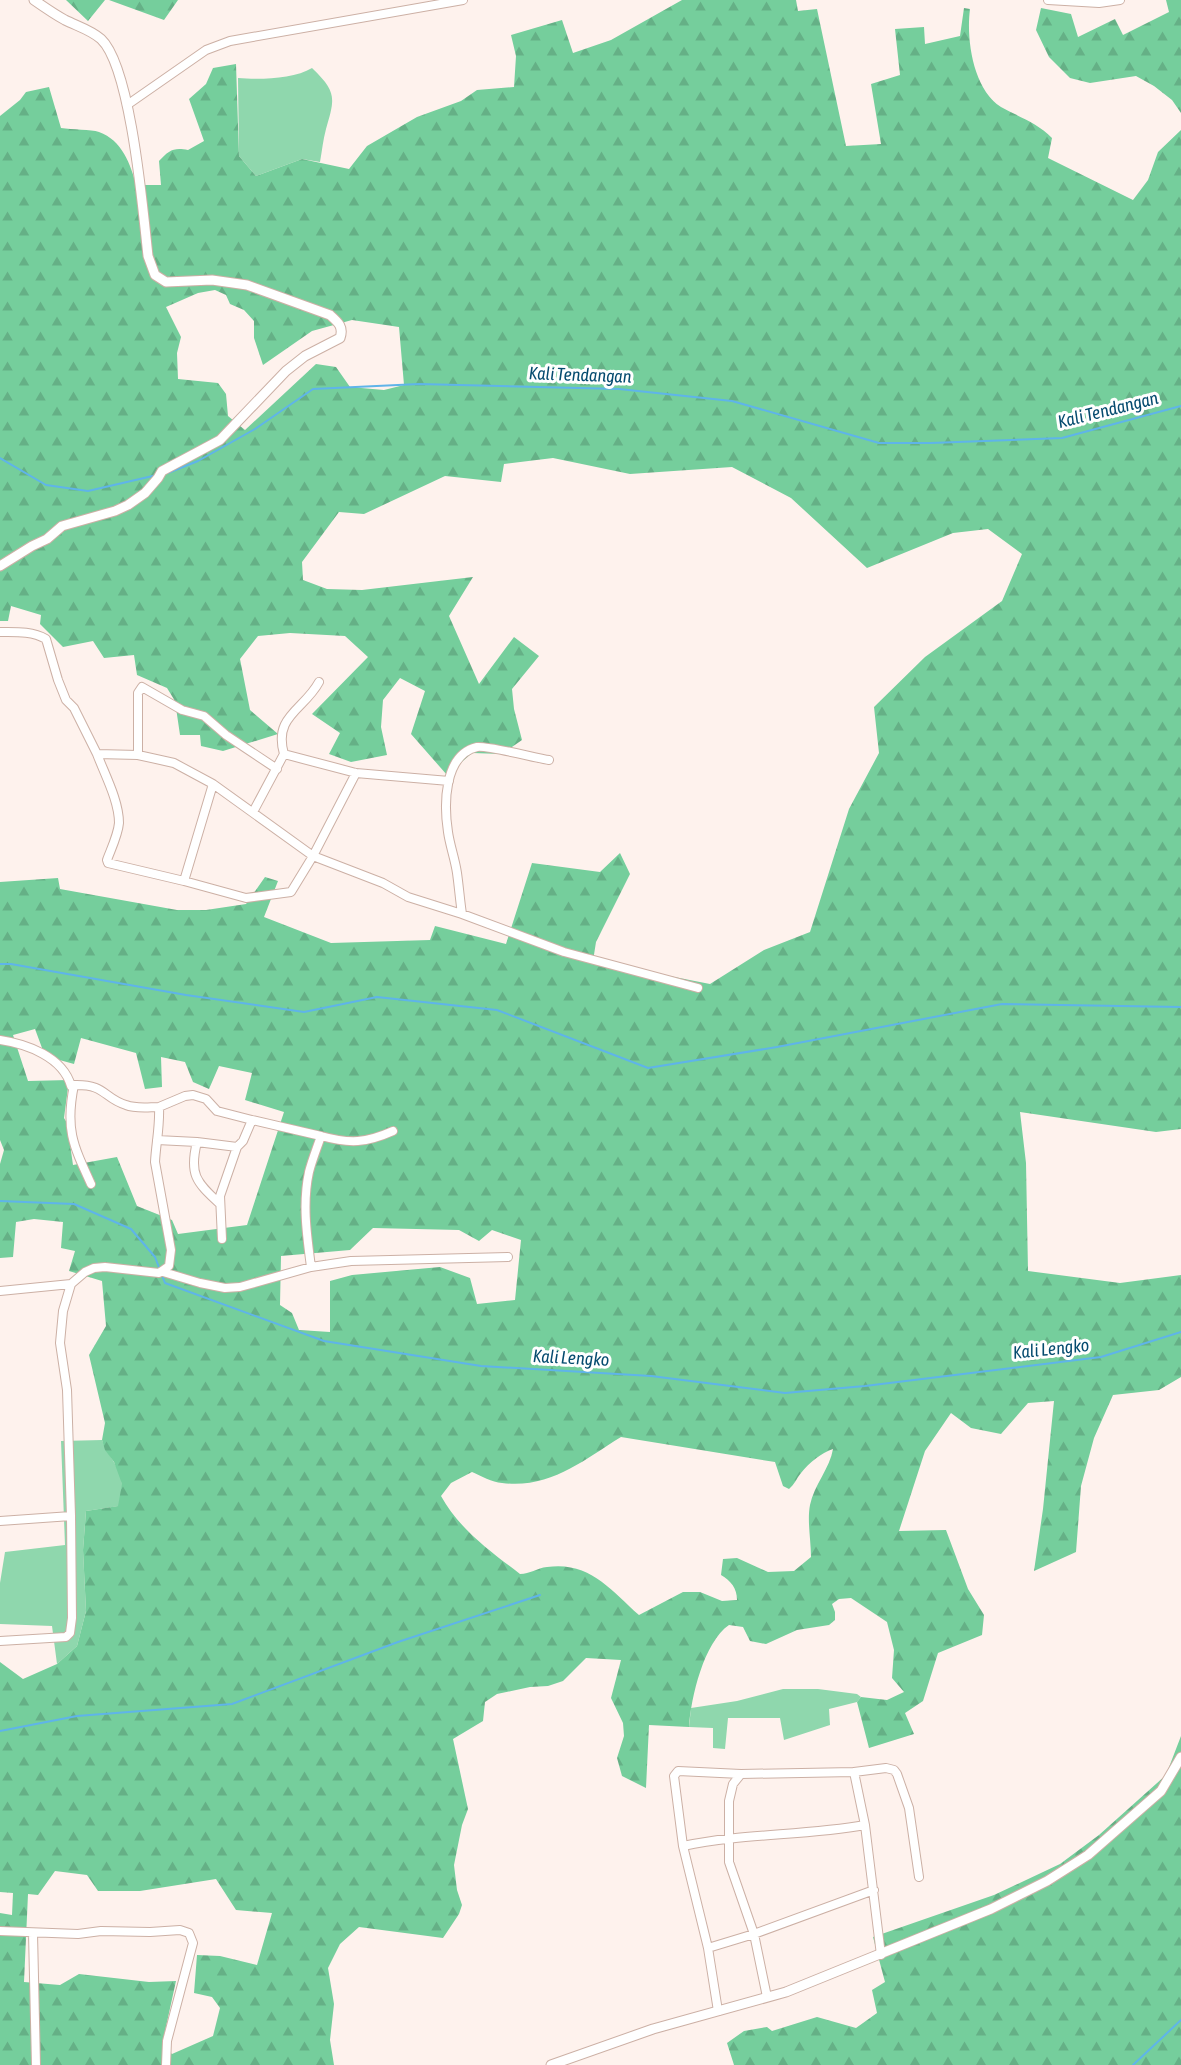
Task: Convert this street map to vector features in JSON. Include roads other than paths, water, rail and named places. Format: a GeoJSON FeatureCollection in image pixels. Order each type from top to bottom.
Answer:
{"type":"FeatureCollection","features":[{"type":"Feature","properties":{"kind":"street"},"geometry":{"type":"LineString","coordinates":[[0,566],[47,539],[62,526],[128,505],[145,493],[160,474],[220,440],[286,371],[305,356],[340,338],[342,328],[330,315],[247,285],[218,281],[166,282],[155,275],[148,256],[127,105],[115,61],[105,44],[91,31],[52,13],[34,0]]}},
{"type":"Feature","properties":{"kind":"street"},"geometry":{"type":"LineString","coordinates":[[127,105],[179,68],[217,45],[230,40],[463,0]]}},
{"type":"Feature","properties":{"kind":"street"},"geometry":{"type":"LineString","coordinates":[[1048,0],[1099,2],[1120,0]]}},
{"type":"Feature","properties":{"kind":"street"},"geometry":{"type":"LineString","coordinates":[[0,632],[21,632],[39,635],[46,639],[66,700],[74,708],[97,754],[113,798],[118,820],[107,862],[246,898],[286,894],[291,892],[296,885],[313,856],[356,773]]}},
{"type":"Feature","properties":{"kind":"street"},"geometry":{"type":"LineString","coordinates":[[253,812],[284,754],[281,738],[284,724],[311,695],[319,682]]}},
{"type":"Feature","properties":{"kind":"street"},"geometry":{"type":"LineString","coordinates":[[138,755],[138,693],[142,687],[182,710],[204,716],[226,735],[277,769]]}},
{"type":"Feature","properties":{"kind":"street"},"geometry":{"type":"LineString","coordinates":[[462,915],[446,810],[452,770],[460,757],[468,750],[480,746],[549,760]]}},
{"type":"Feature","properties":{"kind":"street"},"geometry":{"type":"LineString","coordinates":[[97,754],[138,755],[174,763],[213,784],[313,856],[383,883],[408,897],[564,952],[698,988]]}},
{"type":"Feature","properties":{"kind":"street"},"geometry":{"type":"LineString","coordinates":[[284,754],[356,773],[449,781]]}},
{"type":"Feature","properties":{"kind":"street"},"geometry":{"type":"LineString","coordinates":[[184,881],[213,784]]}},
{"type":"Feature","properties":{"kind":"street"},"geometry":{"type":"LineString","coordinates":[[0,1040],[27,1047],[56,1062],[66,1073],[71,1086],[96,1087],[126,1106],[159,1107],[193,1095],[206,1100],[218,1112],[337,1140],[358,1142],[375,1139],[393,1131]]}},
{"type":"Feature","properties":{"kind":"street"},"geometry":{"type":"LineString","coordinates":[[74,1085],[69,1119],[71,1137],[91,1184]]}},
{"type":"Feature","properties":{"kind":"street"},"geometry":{"type":"LineString","coordinates":[[159,1107],[160,1131],[157,1140],[156,1176],[171,1251],[169,1266],[161,1272]]}},
{"type":"Feature","properties":{"kind":"street"},"geometry":{"type":"LineString","coordinates":[[222,1239],[219,1203],[237,1147],[243,1141],[252,1120]]}},
{"type":"Feature","properties":{"kind":"street"},"geometry":{"type":"LineString","coordinates":[[310,1267],[305,1225],[306,1197],[309,1172],[321,1136]]}},
{"type":"Feature","properties":{"kind":"street"},"geometry":{"type":"LineString","coordinates":[[157,1140],[237,1147]]}},
{"type":"Feature","properties":{"kind":"street"},"geometry":{"type":"LineString","coordinates":[[197,1142],[193,1164],[195,1176],[197,1181],[219,1203]]}},
{"type":"Feature","properties":{"kind":"street"},"geometry":{"type":"LineString","coordinates":[[0,1641],[66,1637],[70,1633],[72,1618],[71,1516],[67,1390],[60,1343],[63,1311],[71,1284],[85,1272],[105,1267],[161,1272],[225,1288],[240,1287],[310,1267],[351,1261],[508,1257]]}},
{"type":"Feature","properties":{"kind":"street"},"geometry":{"type":"LineString","coordinates":[[0,1291],[71,1284]]}},
{"type":"Feature","properties":{"kind":"street"},"geometry":{"type":"LineString","coordinates":[[0,1521],[71,1516]]}},
{"type":"Feature","properties":{"kind":"street"},"geometry":{"type":"LineString","coordinates":[[551,2065],[653,2029],[802,1986],[991,1909],[1072,1866],[1106,1841],[1151,1801],[1167,1783],[1181,1757]]}},
{"type":"Feature","properties":{"kind":"street"},"geometry":{"type":"LineString","coordinates":[[718,2011],[708,1948],[683,1846],[675,1773],[678,1771],[741,1774],[854,1772],[885,1768],[894,1770],[909,1808],[919,1877]]}},
{"type":"Feature","properties":{"kind":"street"},"geometry":{"type":"LineString","coordinates":[[854,1772],[865,1826],[881,1955]]}},
{"type":"Feature","properties":{"kind":"street"},"geometry":{"type":"LineString","coordinates":[[741,1774],[736,1778],[731,1792],[729,1862],[754,1934],[767,1997]]}},
{"type":"Feature","properties":{"kind":"street"},"geometry":{"type":"LineString","coordinates":[[683,1846],[728,1839],[820,1833],[865,1826]]}},
{"type":"Feature","properties":{"kind":"street"},"geometry":{"type":"LineString","coordinates":[[708,1948],[754,1934],[874,1890]]}},
{"type":"Feature","properties":{"kind":"street"},"geometry":{"type":"LineString","coordinates":[[0,1931],[78,1934],[101,1931],[150,1932],[180,1929],[189,1933],[193,1943],[167,2041],[166,2065]]}},
{"type":"Feature","properties":{"kind":"street"},"geometry":{"type":"LineString","coordinates":[[33,1933],[36,2065]]}},
{"type":"Feature","properties":{"kind":"waterway","name":"Kali Tendangan"},"geometry":{"type":"LineString","coordinates":[[168,473],[198,461],[255,429],[313,389],[419,384],[619,389],[732,401],[879,443],[1062,438],[1181,406]]}},
{"type":"Feature","properties":{"kind":"waterway","name":"Kali Tendangan"},"geometry":{"type":"LineString","coordinates":[[0,458],[46,485],[88,491],[157,475]]}},
{"type":"Feature","properties":{"kind":"waterway"},"geometry":{"type":"LineString","coordinates":[[0,964],[304,1012],[377,997],[497,1010],[648,1068],[777,1047],[1002,1004],[1181,1007]]}},
{"type":"Feature","properties":{"kind":"waterway","name":"Kali Lengko"},"geometry":{"type":"LineString","coordinates":[[0,1201],[74,1204],[131,1229],[155,1257],[160,1270]]}},
{"type":"Feature","properties":{"kind":"waterway","name":"Kali Lengko"},"geometry":{"type":"LineString","coordinates":[[162,1275],[165,1283],[324,1341],[481,1366],[651,1376],[785,1393],[865,1386],[1101,1357],[1181,1332]]}},
{"type":"Feature","properties":{"kind":"waterway"},"geometry":{"type":"LineString","coordinates":[[0,1731],[77,1716],[232,1704],[398,1642],[540,1595]]}},
{"type":"Feature","properties":{"kind":"waterway"},"geometry":{"type":"LineString","coordinates":[[1133,2065],[1181,2020]]}}]}
